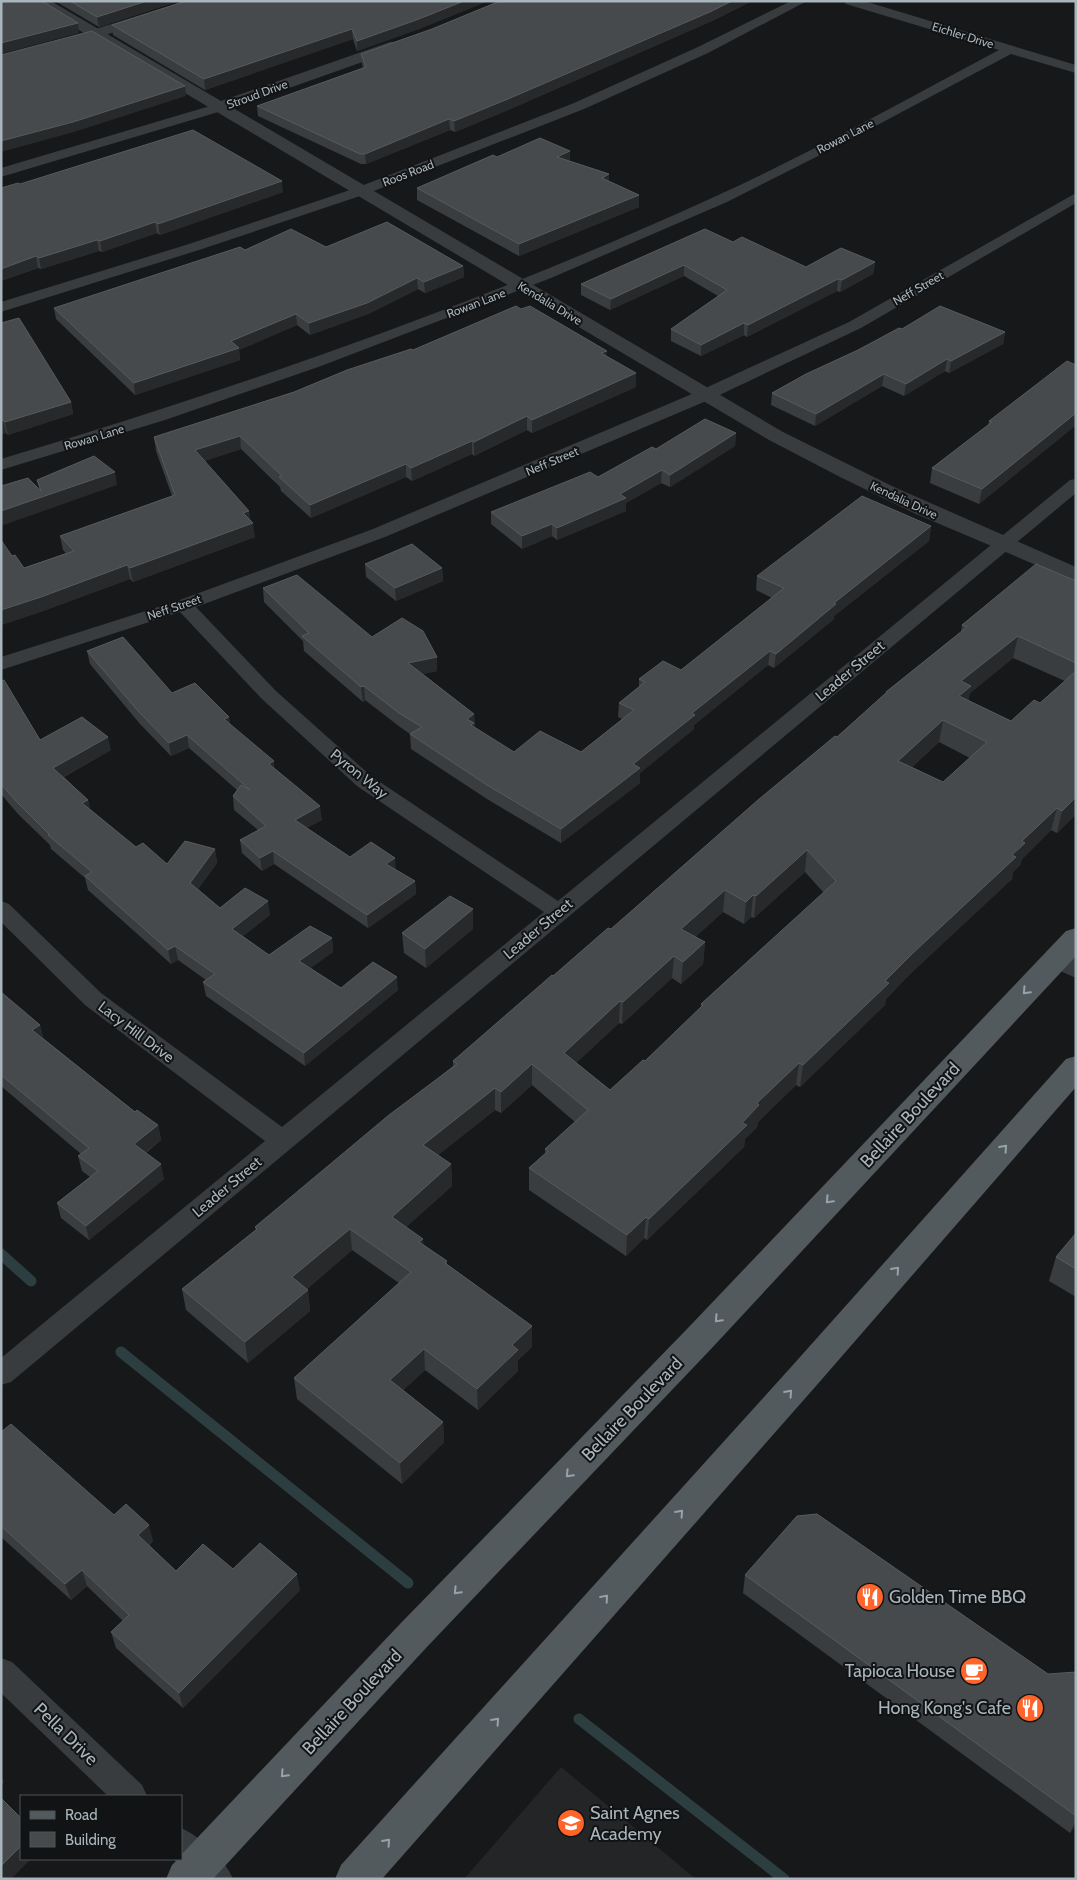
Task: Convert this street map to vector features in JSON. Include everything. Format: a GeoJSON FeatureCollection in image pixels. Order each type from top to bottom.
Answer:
{"type":"FeatureCollection","features":[{"type":"Feature","properties":{"kind":"main road","name":"Bellaire Boulevard"},"geometry":{"type":"LineString","coordinates":[[196,1866],[413,1636],[1069,955]]}},
{"type":"Feature","properties":{"kind":"main road"},"geometry":{"type":"LineString","coordinates":[[355,1879],[804,1376],[1076,1067]]}},
{"type":"Feature","properties":{"kind":"street","name":"Kendalia Drive"},"geometry":{"type":"LineString","coordinates":[[40,1],[705,395],[834,467],[924,510],[1076,575]]}},
{"type":"Feature","properties":{"kind":"street"},"geometry":{"type":"LineString","coordinates":[[59,44],[97,34],[199,1]]}},
{"type":"Feature","properties":{"kind":"street","name":"Roos Road"},"geometry":{"type":"LineString","coordinates":[[1,307],[194,247],[361,191],[578,106],[703,50],[801,1]]}},
{"type":"Feature","properties":{"kind":"street","name":"Eichler Drive"},"geometry":{"type":"LineString","coordinates":[[850,1],[1076,69]]}},
{"type":"Feature","properties":{"kind":"street","name":"Stroud Drive"},"geometry":{"type":"LineString","coordinates":[[1,173],[220,107],[407,41]]}},
{"type":"Feature","properties":{"kind":"street","name":"Rowan Lane"},"geometry":{"type":"LineString","coordinates":[[1,465],[129,427],[300,369],[521,286],[722,199],[887,115],[1010,49]]}},
{"type":"Feature","properties":{"kind":"street","name":"Neff Street"},"geometry":{"type":"LineString","coordinates":[[1,664],[184,604],[379,533],[705,395],[855,324],[1076,197]]}},
{"type":"Feature","properties":{"kind":"street","name":"Leader Street"},"geometry":{"type":"LineString","coordinates":[[1,1374],[1076,484]]}},
{"type":"Feature","properties":{"kind":"street","name":"Pyron Way"},"geometry":{"type":"LineString","coordinates":[[184,604],[269,695],[364,781],[559,912]]}},
{"type":"Feature","properties":{"kind":"street","name":"Lacy Hill Drive"},"geometry":{"type":"LineString","coordinates":[[1,909],[93,1000],[282,1141]]}},
{"type":"Feature","properties":{"kind":"street","name":"Pella Drive"},"geometry":{"type":"LineString","coordinates":[[1,1672],[130,1795]]}},
{"type":"Feature","properties":{"kind":"shaded area","name":"Saint Agnes Academy"},"geometry":{"type":"Polygon","coordinates":[[[561,1767],[696,1879],[464,1879],[561,1767]]]}},
{"type":"Feature","properties":{"kind":"building"},"geometry":{"type":"Polygon","coordinates":[[[1,1],[42,1],[78,23],[1,43],[1,1]]]}},
{"type":"Feature","properties":{"kind":"building"},"geometry":{"type":"Polygon","coordinates":[[[70,1],[147,1],[97,17],[70,1]]]}},
{"type":"Feature","properties":{"kind":"building"},"geometry":{"type":"Polygon","coordinates":[[[186,1],[464,1],[357,41],[352,29],[204,79],[112,25],[186,1]]]}},
{"type":"Feature","properties":{"kind":"building"},"geometry":{"type":"Polygon","coordinates":[[[500,1],[732,1],[508,99],[454,121],[449,119],[365,154],[360,154],[257,106],[366,67],[361,54],[432,29],[500,1]]]}},
{"type":"Feature","properties":{"kind":"building"},"geometry":{"type":"Polygon","coordinates":[[[92,31],[185,86],[73,122],[1,141],[1,55],[92,31]]]}},
{"type":"Feature","properties":{"kind":"building"},"geometry":{"type":"Polygon","coordinates":[[[193,130],[282,181],[158,224],[155,222],[100,241],[97,240],[39,258],[36,256],[1,269],[1,188],[20,184],[193,130]]]}},
{"type":"Feature","properties":{"kind":"building"},"geometry":{"type":"Polygon","coordinates":[[[540,138],[570,151],[557,157],[609,174],[602,178],[639,195],[519,244],[417,188],[493,155],[497,157],[540,138]]]}},
{"type":"Feature","properties":{"kind":"building"},"geometry":{"type":"Polygon","coordinates":[[[387,222],[463,266],[424,282],[417,278],[367,303],[309,323],[296,314],[231,341],[239,348],[134,383],[54,308],[240,247],[245,250],[291,229],[326,247],[387,222]]]}},
{"type":"Feature","properties":{"kind":"building"},"geometry":{"type":"Polygon","coordinates":[[[705,229],[733,242],[742,237],[806,267],[841,248],[875,262],[748,325],[744,323],[701,345],[671,329],[727,290],[684,265],[611,299],[581,284],[705,229]]]}},
{"type":"Feature","properties":{"kind":"building"},"geometry":{"type":"Polygon","coordinates":[[[516,306],[521,309],[530,306],[607,351],[601,353],[636,373],[532,420],[527,416],[474,442],[472,441],[411,468],[406,464],[310,505],[279,477],[282,476],[240,436],[195,450],[249,511],[243,513],[253,523],[130,568],[127,565],[1,610],[1,540],[12,556],[15,555],[24,568],[74,551],[60,536],[175,495],[154,437],[294,392],[347,370],[411,349],[413,350],[516,306]]]}},
{"type":"Feature","properties":{"kind":"building"},"geometry":{"type":"Polygon","coordinates":[[[940,306],[1005,332],[951,361],[947,359],[906,384],[884,374],[816,414],[772,393],[899,328],[902,329],[940,306]]]}},
{"type":"Feature","properties":{"kind":"building"},"geometry":{"type":"Polygon","coordinates":[[[19,318],[71,402],[5,422],[1,421],[1,323],[19,318]]]}},
{"type":"Feature","properties":{"kind":"building"},"geometry":{"type":"Polygon","coordinates":[[[1067,361],[1076,365],[1076,413],[982,489],[932,468],[992,422],[989,421],[1067,361]]]}},
{"type":"Feature","properties":{"kind":"building"},"geometry":{"type":"Polygon","coordinates":[[[705,419],[736,433],[670,475],[662,470],[620,494],[626,498],[557,528],[552,524],[522,536],[491,512],[590,472],[598,477],[652,447],[656,449],[705,419]]]}},
{"type":"Feature","properties":{"kind":"building"},"geometry":{"type":"Polygon","coordinates":[[[94,456],[115,472],[1,511],[1,486],[28,478],[41,491],[37,480],[94,456]]]}},
{"type":"Feature","properties":{"kind":"building"},"geometry":{"type":"Polygon","coordinates":[[[862,496],[931,526],[834,603],[836,604],[776,654],[770,651],[692,713],[695,715],[633,764],[640,768],[561,829],[487,785],[410,734],[422,727],[399,713],[364,686],[361,687],[302,636],[309,633],[263,588],[297,575],[372,637],[402,618],[423,631],[437,657],[408,663],[474,714],[467,719],[474,723],[471,725],[514,752],[540,731],[581,752],[634,710],[619,703],[645,682],[639,679],[663,661],[681,670],[784,588],[757,576],[862,496]]]}},
{"type":"Feature","properties":{"kind":"building"},"geometry":{"type":"Polygon","coordinates":[[[412,544],[442,568],[395,588],[365,564],[412,544]]]}},
{"type":"Feature","properties":{"kind":"building"},"geometry":{"type":"Polygon","coordinates":[[[1036,564],[1076,581],[1076,663],[1018,636],[961,681],[971,686],[959,696],[1011,721],[1034,700],[1040,703],[1076,671],[1076,797],[1062,811],[1057,808],[1022,841],[1025,843],[1012,855],[1016,857],[913,953],[885,981],[889,983],[803,1065],[799,1063],[757,1103],[759,1105],[742,1123],[747,1125],[649,1219],[646,1217],[627,1235],[529,1168],[548,1151],[545,1149],[588,1110],[532,1064],[501,1092],[495,1088],[423,1145],[451,1164],[392,1217],[423,1239],[419,1242],[447,1261],[445,1263],[532,1326],[512,1345],[518,1350],[477,1389],[424,1349],[390,1380],[443,1422],[400,1463],[294,1378],[411,1272],[350,1229],[292,1277],[308,1290],[245,1342],[182,1289],[257,1229],[255,1227],[389,1115],[457,1064],[453,1061],[552,975],[608,928],[611,929],[758,800],[835,736],[837,737],[886,692],[967,627],[962,625],[1036,564]],[[943,720],[898,761],[943,782],[987,742],[943,720]],[[807,850],[756,896],[753,895],[746,902],[725,890],[681,929],[705,942],[683,962],[674,956],[623,1002],[620,1001],[564,1053],[610,1090],[643,1060],[645,1061],[703,1005],[701,1004],[836,881],[807,850]]]}},
{"type":"Feature","properties":{"kind":"building"},"geometry":{"type":"Polygon","coordinates":[[[123,637],[172,693],[195,683],[229,717],[224,719],[274,761],[269,764],[320,806],[295,820],[350,857],[371,842],[395,858],[386,864],[415,881],[367,915],[273,851],[260,858],[240,840],[266,826],[233,796],[241,785],[250,790],[187,735],[169,743],[138,711],[87,651],[123,637]]]}},
{"type":"Feature","properties":{"kind":"building"},"geometry":{"type":"Polygon","coordinates":[[[4,680],[40,740],[82,717],[108,737],[53,768],[88,800],[82,803],[136,847],[143,843],[167,864],[185,841],[215,849],[190,883],[220,908],[245,888],[268,901],[232,929],[269,955],[310,926],[332,938],[299,961],[341,988],[373,962],[397,977],[304,1053],[203,982],[215,974],[175,946],[168,950],[85,876],[92,872],[48,835],[1,784],[1,681],[4,680]]]}},
{"type":"Feature","properties":{"kind":"building"},"geometry":{"type":"Polygon","coordinates":[[[450,896],[473,909],[425,949],[402,933],[450,896]]]}},
{"type":"Feature","properties":{"kind":"building"},"geometry":{"type":"Polygon","coordinates":[[[1,992],[40,1025],[32,1030],[135,1112],[137,1110],[158,1125],[134,1144],[161,1164],[86,1226],[57,1203],[98,1171],[78,1156],[89,1148],[1,1075],[1,992]]]}},
{"type":"Feature","properties":{"kind":"building"},"geometry":{"type":"Polygon","coordinates":[[[1076,1233],[1076,1269],[1056,1257],[1076,1233]]]}},
{"type":"Feature","properties":{"kind":"building"},"geometry":{"type":"Polygon","coordinates":[[[11,1424],[114,1515],[126,1504],[149,1525],[138,1535],[176,1571],[203,1544],[233,1569],[260,1543],[297,1574],[179,1693],[111,1632],[129,1615],[82,1570],[65,1584],[1,1526],[1,1432],[11,1424]]]}},
{"type":"Feature","properties":{"kind":"building"},"geometry":{"type":"Polygon","coordinates":[[[817,1514],[1048,1674],[1076,1672],[1076,1816],[745,1575],[797,1516],[817,1514]]]}},
{"type":"Feature","properties":{"kind":"building"},"geometry":{"type":"Polygon","coordinates":[[[1,1798],[20,1817],[20,1847],[1,1866],[1,1798]]]}},
{"type":"Feature","properties":{"kind":"waterway"},"geometry":{"type":"LineString","coordinates":[[1,1254],[31,1281]]}},
{"type":"Feature","properties":{"kind":"waterway"},"geometry":{"type":"LineString","coordinates":[[121,1352],[408,1583]]}},
{"type":"Feature","properties":{"kind":"waterway"},"geometry":{"type":"LineString","coordinates":[[579,1719],[784,1879]]}},
{"type":"Feature","properties":{"kind":"place","name":"Golden Time BBQ"},"geometry":{"type":"Point","coordinates":[870,1597]}},
{"type":"Feature","properties":{"kind":"place","name":"Tapioca House"},"geometry":{"type":"Point","coordinates":[974,1671]}},
{"type":"Feature","properties":{"kind":"place","name":"Hong Kong's Cafe"},"geometry":{"type":"Point","coordinates":[1030,1708]}},
{"type":"Feature","properties":{"kind":"place","name":"Saint Agnes Academy"},"geometry":{"type":"Point","coordinates":[571,1823]}}]}
